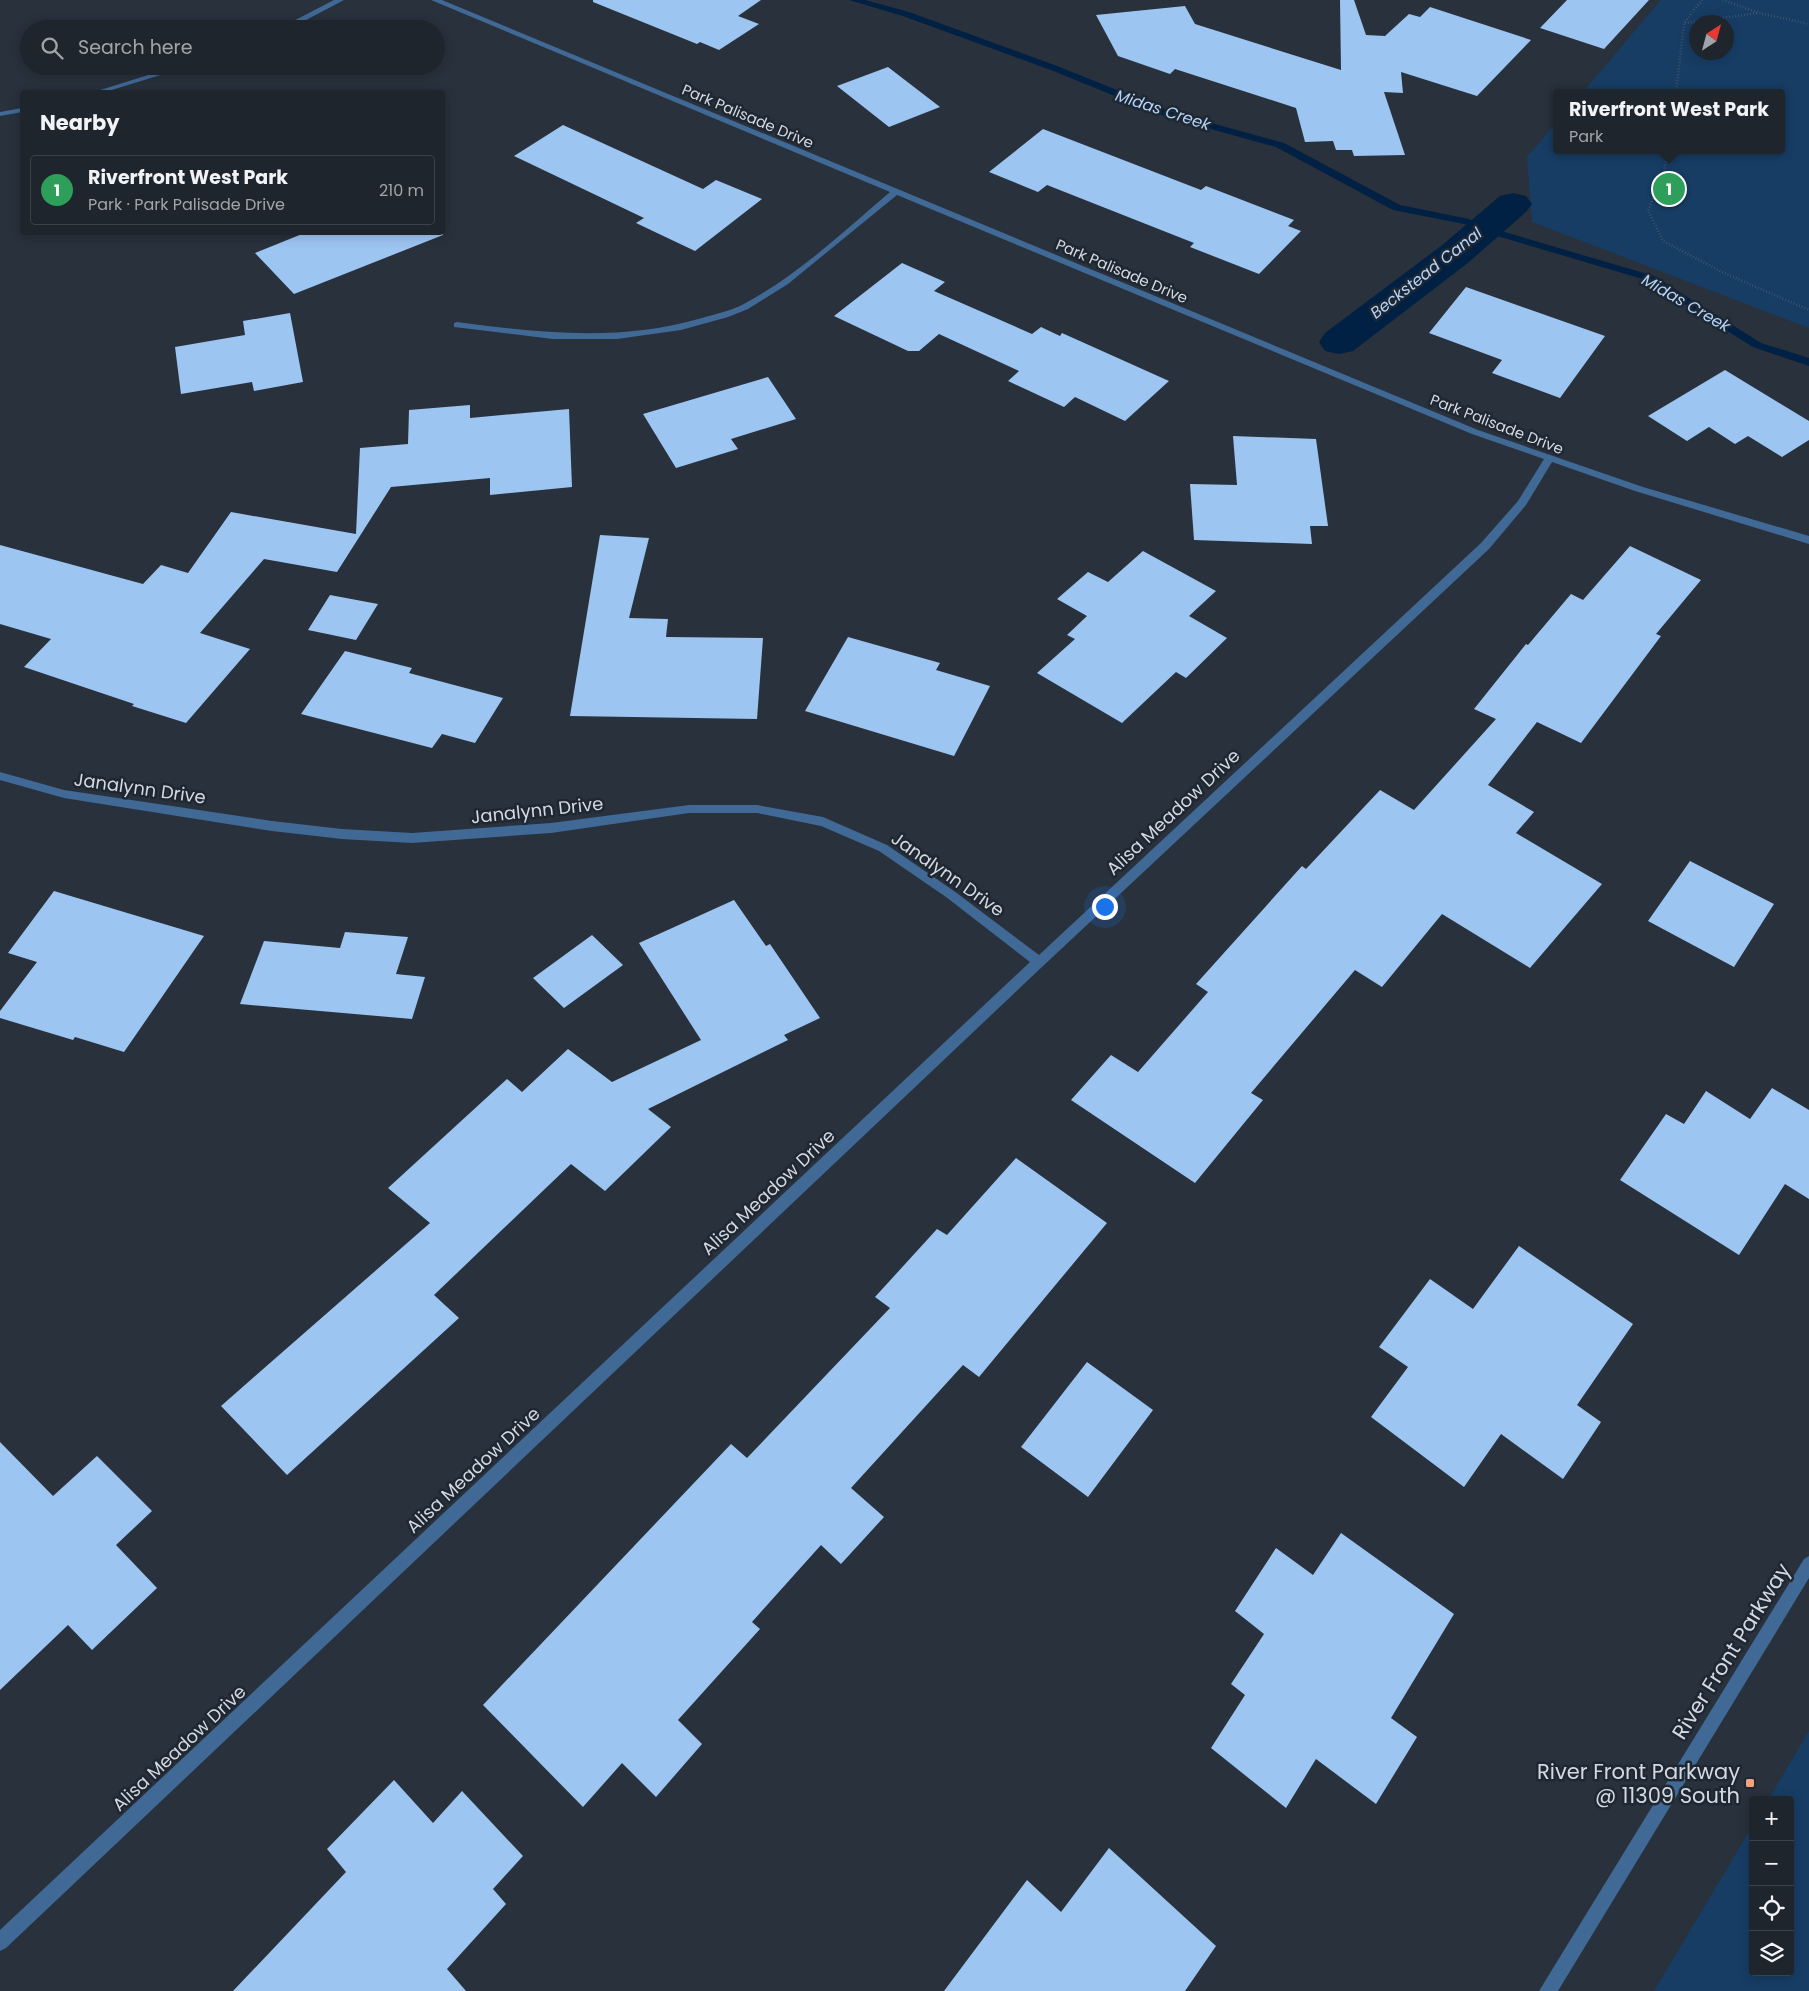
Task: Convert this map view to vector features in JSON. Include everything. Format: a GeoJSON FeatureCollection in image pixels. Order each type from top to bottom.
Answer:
{"type":"FeatureCollection","features":[{"type":"Feature","properties":{"kind":"street"},"geometry":{"type":"LineString","coordinates":[[300,20],[340,0]]}},
{"type":"Feature","properties":{"kind":"street","name":"Park Palisade Drive"},"geometry":{"type":"LineString","coordinates":[[435,0],[1392,398],[1550,459],[1639,489],[1809,540]]}},
{"type":"Feature","properties":{"kind":"street"},"geometry":{"type":"LineString","coordinates":[[105,90],[156,75]]}},
{"type":"Feature","properties":{"kind":"street"},"geometry":{"type":"LineString","coordinates":[[0,114],[20,110]]}},
{"type":"Feature","properties":{"kind":"street"},"geometry":{"type":"LineString","coordinates":[[456,326],[538,336],[615,338],[686,328],[743,308],[788,281],[896,192]]}},
{"type":"Feature","properties":{"kind":"street","name":"Alisa Meadow Drive"},"geometry":{"type":"LineString","coordinates":[[0,1942],[1040,962],[1486,546],[1522,503],[1550,459]]}},
{"type":"Feature","properties":{"kind":"street","name":"Janalynn Drive"},"geometry":{"type":"LineString","coordinates":[[0,776],[64,794],[272,826],[342,834],[412,838],[478,835],[551,828],[689,808],[757,809],[823,822],[883,848],[950,894],[1040,962]]}},
{"type":"Feature","properties":{"kind":"street","name":"River Front Parkway"},"geometry":{"type":"LineString","coordinates":[[1548,1991],[1809,1564]]}},
{"type":"Feature","properties":{"kind":"path"},"geometry":{"type":"LineString","coordinates":[[1676,89],[1684,24],[1702,0]]}},
{"type":"Feature","properties":{"kind":"path"},"geometry":{"type":"LineString","coordinates":[[1723,0],[1759,13],[1809,24]]}},
{"type":"Feature","properties":{"kind":"path"},"geometry":{"type":"LineString","coordinates":[[1684,24],[1759,13]]}},
{"type":"Feature","properties":{"kind":"path"},"geometry":{"type":"LineString","coordinates":[[1667,154],[1663,176],[1648,210],[1663,241],[1724,273],[1809,310]]}},
{"type":"Feature","properties":{"kind":"shaded area"},"geometry":{"type":"Polygon","coordinates":[[[1661,0],[1809,0],[1809,328],[1532,222],[1527,157],[1553,127],[1553,154],[1785,154],[1785,89],[1585,89],[1661,0]]]}},
{"type":"Feature","properties":{"kind":"shaded area"},"geometry":{"type":"Polygon","coordinates":[[[1809,1731],[1809,1991],[1654,1991],[1749,1832],[1749,1976],[1794,1976],[1794,1796],[1770,1796],[1809,1731]]]}},
{"type":"Feature","properties":{"kind":"building"},"geometry":{"type":"Polygon","coordinates":[[[593,0],[761,0],[738,16],[759,24],[719,50],[700,42],[697,44],[593,2],[593,0]]]}},
{"type":"Feature","properties":{"kind":"building"},"geometry":{"type":"Polygon","coordinates":[[[1340,0],[1354,0],[1366,35],[1385,36],[1409,14],[1420,17],[1430,7],[1531,40],[1477,96],[1401,72],[1403,93],[1384,92],[1405,155],[1354,156],[1352,150],[1336,150],[1333,141],[1305,142],[1296,108],[1175,69],[1170,74],[1118,56],[1096,15],[1185,6],[1195,24],[1341,70],[1340,0]]]}},
{"type":"Feature","properties":{"kind":"building"},"geometry":{"type":"Polygon","coordinates":[[[1567,0],[1649,0],[1604,49],[1540,28],[1567,0]]]}},
{"type":"Feature","properties":{"kind":"building"},"geometry":{"type":"Polygon","coordinates":[[[888,67],[940,107],[889,127],[837,86],[888,67]]]}},
{"type":"Feature","properties":{"kind":"building"},"geometry":{"type":"Polygon","coordinates":[[[563,125],[703,189],[716,180],[762,199],[695,251],[636,223],[644,218],[514,156],[563,125]]]}},
{"type":"Feature","properties":{"kind":"building"},"geometry":{"type":"Polygon","coordinates":[[[1043,129],[1201,190],[1206,186],[1294,220],[1288,226],[1301,231],[1259,274],[1190,247],[1194,243],[1047,185],[1038,192],[989,172],[1043,129]]]}},
{"type":"Feature","properties":{"kind":"building"},"geometry":{"type":"Polygon","coordinates":[[[300,235],[443,235],[294,294],[255,253],[300,235]]]}},
{"type":"Feature","properties":{"kind":"building"},"geometry":{"type":"Polygon","coordinates":[[[902,263],[945,282],[934,291],[1032,334],[1041,327],[1060,336],[1062,333],[1169,381],[1125,421],[1075,397],[1064,407],[1008,381],[1019,371],[939,334],[919,351],[908,351],[834,316],[902,263]]]}},
{"type":"Feature","properties":{"kind":"building"},"geometry":{"type":"Polygon","coordinates":[[[1466,287],[1605,336],[1560,398],[1492,373],[1502,360],[1429,333],[1466,287]]]}},
{"type":"Feature","properties":{"kind":"building"},"geometry":{"type":"Polygon","coordinates":[[[290,313],[303,382],[254,391],[252,382],[181,394],[175,347],[245,335],[243,321],[290,313]]]}},
{"type":"Feature","properties":{"kind":"building"},"geometry":{"type":"Polygon","coordinates":[[[1725,370],[1809,421],[1809,440],[1782,457],[1748,436],[1735,444],[1709,427],[1687,441],[1648,416],[1725,370]]]}},
{"type":"Feature","properties":{"kind":"building"},"geometry":{"type":"Polygon","coordinates":[[[768,377],[796,419],[731,439],[738,449],[676,468],[643,414],[768,377]]]}},
{"type":"Feature","properties":{"kind":"building"},"geometry":{"type":"Polygon","coordinates":[[[470,405],[470,418],[569,409],[572,487],[490,495],[490,478],[391,487],[337,572],[264,559],[200,633],[250,649],[186,723],[132,706],[134,704],[24,667],[51,639],[0,624],[0,545],[143,584],[161,565],[188,573],[231,512],[356,534],[360,448],[408,444],[409,410],[470,405]]]}},
{"type":"Feature","properties":{"kind":"building"},"geometry":{"type":"Polygon","coordinates":[[[1233,436],[1316,439],[1328,526],[1310,526],[1312,544],[1194,540],[1190,484],[1237,485],[1233,436]]]}},
{"type":"Feature","properties":{"kind":"building"},"geometry":{"type":"Polygon","coordinates":[[[600,535],[649,538],[629,618],[668,619],[666,637],[763,638],[757,719],[570,716],[600,535]]]}},
{"type":"Feature","properties":{"kind":"building"},"geometry":{"type":"Polygon","coordinates":[[[1630,546],[1701,580],[1656,634],[1661,636],[1581,743],[1537,722],[1488,785],[1534,812],[1516,833],[1602,884],[1530,968],[1442,914],[1382,987],[1355,970],[1251,1093],[1263,1100],[1195,1183],[1071,1100],[1111,1055],[1138,1072],[1208,992],[1196,984],[1302,866],[1306,869],[1380,790],[1414,810],[1496,719],[1474,709],[1526,644],[1528,645],[1571,594],[1583,600],[1630,546]]]}},
{"type":"Feature","properties":{"kind":"building"},"geometry":{"type":"Polygon","coordinates":[[[1143,551],[1216,591],[1189,616],[1227,638],[1186,678],[1176,672],[1122,723],[1037,673],[1075,639],[1067,635],[1087,616],[1057,599],[1088,572],[1108,582],[1143,551]]]}},
{"type":"Feature","properties":{"kind":"building"},"geometry":{"type":"Polygon","coordinates":[[[330,595],[378,604],[356,640],[308,630],[330,595]]]}},
{"type":"Feature","properties":{"kind":"building"},"geometry":{"type":"Polygon","coordinates":[[[848,637],[940,663],[936,670],[990,686],[954,756],[805,711],[848,637]]]}},
{"type":"Feature","properties":{"kind":"building"},"geometry":{"type":"Polygon","coordinates":[[[345,651],[412,668],[409,673],[503,698],[475,743],[442,734],[432,748],[301,714],[345,651]]]}},
{"type":"Feature","properties":{"kind":"building"},"geometry":{"type":"Polygon","coordinates":[[[1690,861],[1774,904],[1734,967],[1648,921],[1690,861]]]}},
{"type":"Feature","properties":{"kind":"building"},"geometry":{"type":"Polygon","coordinates":[[[54,891],[204,936],[124,1052],[75,1037],[73,1040],[0,1018],[0,1011],[37,962],[8,953],[54,891]]]}},
{"type":"Feature","properties":{"kind":"building"},"geometry":{"type":"Polygon","coordinates":[[[734,900],[766,946],[770,944],[820,1018],[784,1035],[788,1040],[648,1109],[671,1127],[605,1191],[571,1164],[434,1295],[459,1318],[287,1475],[221,1406],[430,1223],[388,1188],[507,1079],[522,1092],[568,1049],[612,1082],[701,1040],[639,943],[734,900]]]}},
{"type":"Feature","properties":{"kind":"building"},"geometry":{"type":"Polygon","coordinates":[[[345,932],[408,937],[396,974],[425,977],[412,1019],[240,1004],[264,941],[340,948],[345,932]]]}},
{"type":"Feature","properties":{"kind":"building"},"geometry":{"type":"Polygon","coordinates":[[[592,935],[623,965],[564,1008],[533,978],[592,935]]]}},
{"type":"Feature","properties":{"kind":"building"},"geometry":{"type":"Polygon","coordinates":[[[1772,1088],[1809,1110],[1809,1199],[1785,1184],[1739,1255],[1620,1180],[1666,1114],[1684,1124],[1706,1091],[1750,1119],[1772,1088]]]}},
{"type":"Feature","properties":{"kind":"building"},"geometry":{"type":"Polygon","coordinates":[[[1016,1158],[1107,1223],[979,1377],[963,1365],[851,1488],[884,1517],[841,1564],[821,1545],[752,1622],[760,1629],[678,1720],[702,1744],[656,1797],[622,1763],[583,1807],[483,1705],[731,1444],[747,1458],[890,1308],[875,1297],[937,1229],[947,1235],[1016,1158]]]}},
{"type":"Feature","properties":{"kind":"building"},"geometry":{"type":"Polygon","coordinates":[[[1519,1246],[1633,1324],[1577,1405],[1601,1422],[1563,1479],[1501,1434],[1464,1487],[1371,1417],[1408,1367],[1379,1347],[1430,1279],[1473,1309],[1519,1246]]]}},
{"type":"Feature","properties":{"kind":"building"},"geometry":{"type":"Polygon","coordinates":[[[1087,1362],[1153,1410],[1088,1497],[1021,1447],[1087,1362]]]}},
{"type":"Feature","properties":{"kind":"building"},"geometry":{"type":"Polygon","coordinates":[[[0,1442],[53,1496],[97,1456],[152,1511],[116,1545],[157,1588],[92,1650],[68,1625],[0,1690],[0,1442]]]}},
{"type":"Feature","properties":{"kind":"building"},"geometry":{"type":"Polygon","coordinates":[[[1341,1533],[1454,1614],[1391,1718],[1417,1737],[1376,1804],[1316,1759],[1286,1808],[1211,1748],[1245,1695],[1231,1684],[1264,1634],[1235,1611],[1276,1548],[1313,1575],[1341,1533]]]}},
{"type":"Feature","properties":{"kind":"building"},"geometry":{"type":"Polygon","coordinates":[[[394,1780],[433,1823],[462,1791],[523,1856],[493,1889],[506,1904],[447,1969],[466,1991],[233,1991],[346,1872],[327,1849],[394,1780]]]}},
{"type":"Feature","properties":{"kind":"building"},"geometry":{"type":"Polygon","coordinates":[[[1109,1848],[1216,1946],[1185,1991],[944,1991],[1027,1880],[1061,1912],[1109,1848]]]}},
{"type":"Feature","properties":{"kind":"waterway","name":"Midas Creek"},"geometry":{"type":"LineString","coordinates":[[854,0],[906,14],[1054,68],[1168,114],[1280,145],[1397,208],[1469,222]]}},
{"type":"Feature","properties":{"kind":"waterway","name":"Beckstead Canal"},"geometry":{"type":"LineString","coordinates":[[1339,342],[1455,254],[1513,204]]}},
{"type":"Feature","properties":{"kind":"waterway","name":"Midas Creek"},"geometry":{"type":"LineString","coordinates":[[1501,234],[1650,278],[1757,345],[1809,362]]}},
{"type":"Feature","properties":{"kind":"place","name":"Riverfront West Park"},"geometry":{"type":"Point","coordinates":[1669,189]}},
{"type":"Feature","properties":{"kind":"place","name":"River Front Parkway @ 11309 South"},"geometry":{"type":"Point","coordinates":[1750,1783]}}]}
